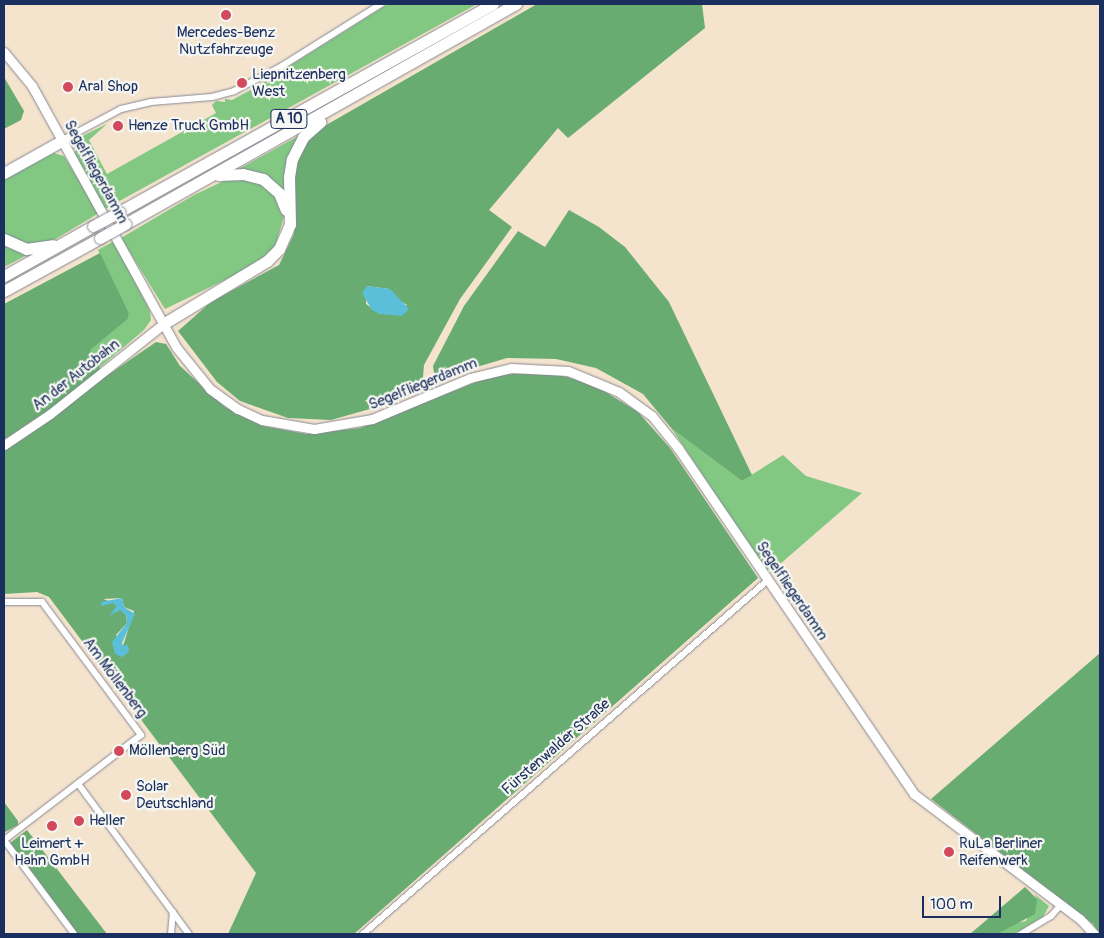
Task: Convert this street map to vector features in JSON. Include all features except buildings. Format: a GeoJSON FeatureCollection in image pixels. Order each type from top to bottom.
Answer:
{"type":"FeatureCollection","features":[{"type":"Feature","properties":{"kind":"highway","name":"A 10"},"geometry":{"type":"LineString","coordinates":[[4,276],[493,4]]}},
{"type":"Feature","properties":{"kind":"highway","name":"A 10"},"geometry":{"type":"LineString","coordinates":[[4,291],[343,104],[516,4]]}},
{"type":"Feature","properties":{"kind":"highway"},"geometry":{"type":"LineString","coordinates":[[163,324],[267,261],[283,243],[290,224],[289,177],[294,153],[314,127],[343,104]]}},
{"type":"Feature","properties":{"kind":"highway"},"geometry":{"type":"LineString","coordinates":[[4,173],[62,140]]}},
{"type":"Feature","properties":{"kind":"highway"},"geometry":{"type":"LineString","coordinates":[[213,175],[243,174],[267,181],[282,198],[290,224]]}},
{"type":"Feature","properties":{"kind":"highway"},"geometry":{"type":"LineString","coordinates":[[4,239],[26,249],[62,243]]}},
{"type":"Feature","properties":{"kind":"street"},"geometry":{"type":"LineString","coordinates":[[62,140],[120,109],[150,102],[212,97],[234,91],[282,66],[381,4]]}},
{"type":"Feature","properties":{"kind":"street","name":"Segelfliegerdamm"},"geometry":{"type":"LineString","coordinates":[[4,52],[32,86],[187,364],[210,389],[250,415],[287,427],[326,429],[355,424],[470,378],[511,368],[554,369],[607,385],[632,399],[666,432],[914,794],[1061,905],[1094,934]]}},
{"type":"Feature","properties":{"kind":"street","name":"An der Autobahn"},"geometry":{"type":"LineString","coordinates":[[4,445],[50,414],[163,324]]}},
{"type":"Feature","properties":{"kind":"street","name":"Fürstenwalder Straße"},"geometry":{"type":"LineString","coordinates":[[363,934],[768,580]]}},
{"type":"Feature","properties":{"kind":"street","name":"Am Möllenberg"},"geometry":{"type":"LineString","coordinates":[[4,602],[42,602],[141,735],[79,785],[4,840],[74,934]]}},
{"type":"Feature","properties":{"kind":"street"},"geometry":{"type":"LineString","coordinates":[[79,785],[189,934]]}},
{"type":"Feature","properties":{"kind":"street"},"geometry":{"type":"LineString","coordinates":[[1021,934],[1061,905]]}},
{"type":"Feature","properties":{"kind":"street"},"geometry":{"type":"LineString","coordinates":[[171,934],[173,912]]}},
{"type":"Feature","properties":{"kind":"green space"},"geometry":{"type":"Polygon","coordinates":[[[388,4],[477,4],[105,209],[75,154],[74,148],[78,138],[107,124],[89,140],[107,174],[216,113],[212,105],[216,101],[225,102],[225,99],[232,100],[256,87],[388,4]]]}},
{"type":"Feature","properties":{"kind":"green space"},"geometry":{"type":"Polygon","coordinates":[[[537,4],[702,4],[705,28],[568,138],[558,128],[489,210],[512,227],[460,299],[424,365],[422,389],[398,401],[331,420],[288,418],[240,401],[217,382],[178,331],[211,302],[279,265],[294,234],[294,169],[304,145],[321,128],[537,4]],[[367,286],[366,304],[380,314],[407,305],[395,298],[389,289],[367,286]]]}},
{"type":"Feature","properties":{"kind":"green space"},"geometry":{"type":"Polygon","coordinates":[[[4,77],[24,111],[21,120],[4,129],[4,77]]]}},
{"type":"Feature","properties":{"kind":"green space"},"geometry":{"type":"Polygon","coordinates":[[[302,134],[288,204],[281,192],[235,171],[302,134]]]}},
{"type":"Feature","properties":{"kind":"green space"},"geometry":{"type":"Polygon","coordinates":[[[54,153],[64,156],[99,213],[54,240],[33,246],[4,236],[4,179],[54,153]]]}},
{"type":"Feature","properties":{"kind":"green space"},"geometry":{"type":"Polygon","coordinates":[[[230,178],[255,179],[273,191],[284,217],[275,247],[263,258],[231,277],[165,309],[121,238],[194,195],[230,178]]]}},
{"type":"Feature","properties":{"kind":"green space"},"geometry":{"type":"Polygon","coordinates":[[[569,210],[599,227],[625,247],[669,302],[752,475],[742,481],[672,429],[643,394],[596,368],[556,359],[507,358],[443,377],[434,373],[433,366],[464,306],[518,231],[545,247],[569,210]]]}},
{"type":"Feature","properties":{"kind":"green space"},"geometry":{"type":"Polygon","coordinates":[[[114,241],[150,311],[151,320],[144,330],[99,368],[89,350],[128,319],[129,313],[98,250],[114,241]]]}},
{"type":"Feature","properties":{"kind":"green space"},"geometry":{"type":"Polygon","coordinates":[[[4,243],[33,252],[4,267],[4,243]]]}},
{"type":"Feature","properties":{"kind":"green space"},"geometry":{"type":"Polygon","coordinates":[[[100,253],[129,313],[128,319],[90,350],[105,377],[156,342],[166,344],[180,366],[225,407],[263,426],[307,434],[360,428],[494,375],[546,372],[591,383],[638,412],[670,448],[758,578],[354,934],[228,934],[256,873],[49,597],[37,592],[4,594],[4,304],[100,253]],[[122,598],[103,599],[114,603],[126,615],[127,623],[116,635],[123,646],[134,611],[124,607],[122,598]]]}},
{"type":"Feature","properties":{"kind":"green space"},"geometry":{"type":"Polygon","coordinates":[[[672,429],[742,481],[783,455],[806,476],[862,493],[772,571],[765,569],[672,429]]]}},
{"type":"Feature","properties":{"kind":"green space"},"geometry":{"type":"Polygon","coordinates":[[[1100,653],[1100,934],[1093,924],[931,799],[1100,653]]]}},
{"type":"Feature","properties":{"kind":"green space"},"geometry":{"type":"Polygon","coordinates":[[[4,802],[18,821],[18,825],[5,832],[4,802]]]}},
{"type":"Feature","properties":{"kind":"green space"},"geometry":{"type":"Polygon","coordinates":[[[27,830],[107,934],[77,934],[10,843],[27,830]]]}},
{"type":"Feature","properties":{"kind":"green space"},"geometry":{"type":"Polygon","coordinates":[[[1025,887],[1037,899],[1035,914],[997,934],[970,934],[1025,887]]]}},
{"type":"Feature","properties":{"kind":"green space"},"geometry":{"type":"Polygon","coordinates":[[[1034,894],[1049,906],[1043,917],[1014,934],[997,934],[1015,923],[1026,921],[1037,899],[1034,894]]]}},
{"type":"Feature","properties":{"kind":"water"},"geometry":{"type":"Polygon","coordinates":[[[367,286],[390,289],[409,309],[402,316],[380,314],[372,310],[362,293],[367,286]]]}},
{"type":"Feature","properties":{"kind":"water"},"geometry":{"type":"Polygon","coordinates":[[[122,598],[124,607],[135,614],[122,643],[123,646],[128,645],[129,652],[122,657],[115,654],[112,642],[127,623],[126,615],[120,610],[109,616],[116,607],[114,603],[101,606],[101,602],[122,598]]]}},
{"type":"Feature","properties":{"kind":"place","name":"Mercedes-Benz Nutzfahrzeuge"},"geometry":{"type":"Point","coordinates":[226,15]}},
{"type":"Feature","properties":{"kind":"place","name":"Liepnitzenberg West"},"geometry":{"type":"Point","coordinates":[242,83]}},
{"type":"Feature","properties":{"kind":"place","name":"Aral Shop"},"geometry":{"type":"Point","coordinates":[68,87]}},
{"type":"Feature","properties":{"kind":"place","name":"Henze Truck GmbH"},"geometry":{"type":"Point","coordinates":[118,126]}},
{"type":"Feature","properties":{"kind":"place","name":"Möllenberg Süd"},"geometry":{"type":"Point","coordinates":[119,751]}},
{"type":"Feature","properties":{"kind":"place","name":"Solar Deutschland"},"geometry":{"type":"Point","coordinates":[126,795]}},
{"type":"Feature","properties":{"kind":"place","name":"Heller"},"geometry":{"type":"Point","coordinates":[79,821]}},
{"type":"Feature","properties":{"kind":"place","name":"Leimert + Hahn GmbH"},"geometry":{"type":"Point","coordinates":[52,826]}},
{"type":"Feature","properties":{"kind":"place","name":"RuLa Berliner Reifenwerk"},"geometry":{"type":"Point","coordinates":[949,852]}}]}
